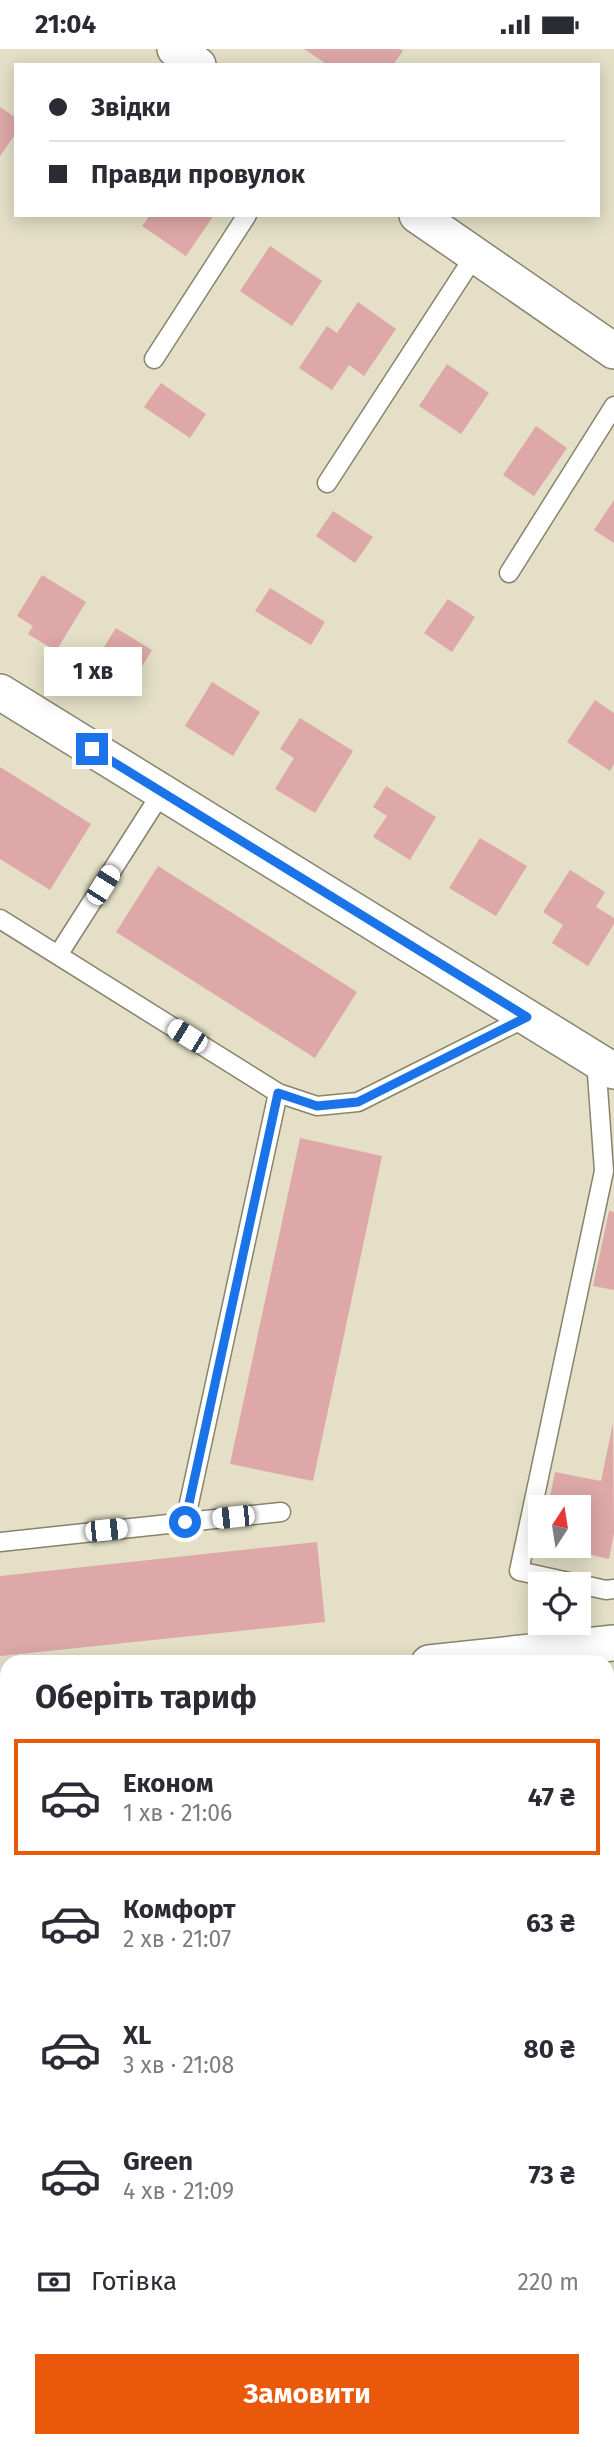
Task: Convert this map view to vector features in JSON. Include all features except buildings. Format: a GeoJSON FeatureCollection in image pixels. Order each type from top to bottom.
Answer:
{"type":"FeatureCollection","features":[{"type":"Feature","properties":{"kind":"street"},"geometry":{"type":"LineString","coordinates":[[175,49],[195,63]]}},
{"type":"Feature","properties":{"kind":"street"},"geometry":{"type":"LineString","coordinates":[[419,217],[614,351]]}},
{"type":"Feature","properties":{"kind":"street"},"geometry":{"type":"LineString","coordinates":[[0,692],[605,1066]]}},
{"type":"Feature","properties":{"kind":"street"},"geometry":{"type":"LineString","coordinates":[[505,1655],[614,1643]]}},
{"type":"Feature","properties":{"kind":"lane"},"geometry":{"type":"LineString","coordinates":[[154,359],[246,217]]}},
{"type":"Feature","properties":{"kind":"lane"},"geometry":{"type":"LineString","coordinates":[[327,483],[475,255]]}},
{"type":"Feature","properties":{"kind":"lane"},"geometry":{"type":"LineString","coordinates":[[509,573],[614,406]]}},
{"type":"Feature","properties":{"kind":"lane"},"geometry":{"type":"LineString","coordinates":[[58,955],[162,792]]}},
{"type":"Feature","properties":{"kind":"lane"},"geometry":{"type":"LineString","coordinates":[[0,919],[278,1093],[317,1106],[358,1102],[527,1017]]}},
{"type":"Feature","properties":{"kind":"lane"},"geometry":{"type":"LineString","coordinates":[[528,1573],[520,1571],[609,1172],[605,1066]]}},
{"type":"Feature","properties":{"kind":"lane"},"geometry":{"type":"LineString","coordinates":[[185,1522],[278,1093]]}},
{"type":"Feature","properties":{"kind":"lane"},"geometry":{"type":"LineString","coordinates":[[0,1542],[281,1511]]}},
{"type":"Feature","properties":{"kind":"lane"},"geometry":{"type":"LineString","coordinates":[[591,1587],[614,1589]]}},
{"type":"Feature","properties":{"kind":"route"},"geometry":{"type":"LineString","coordinates":[[92,749],[527,1017],[358,1102],[317,1106],[278,1093],[185,1522]]}}]}
